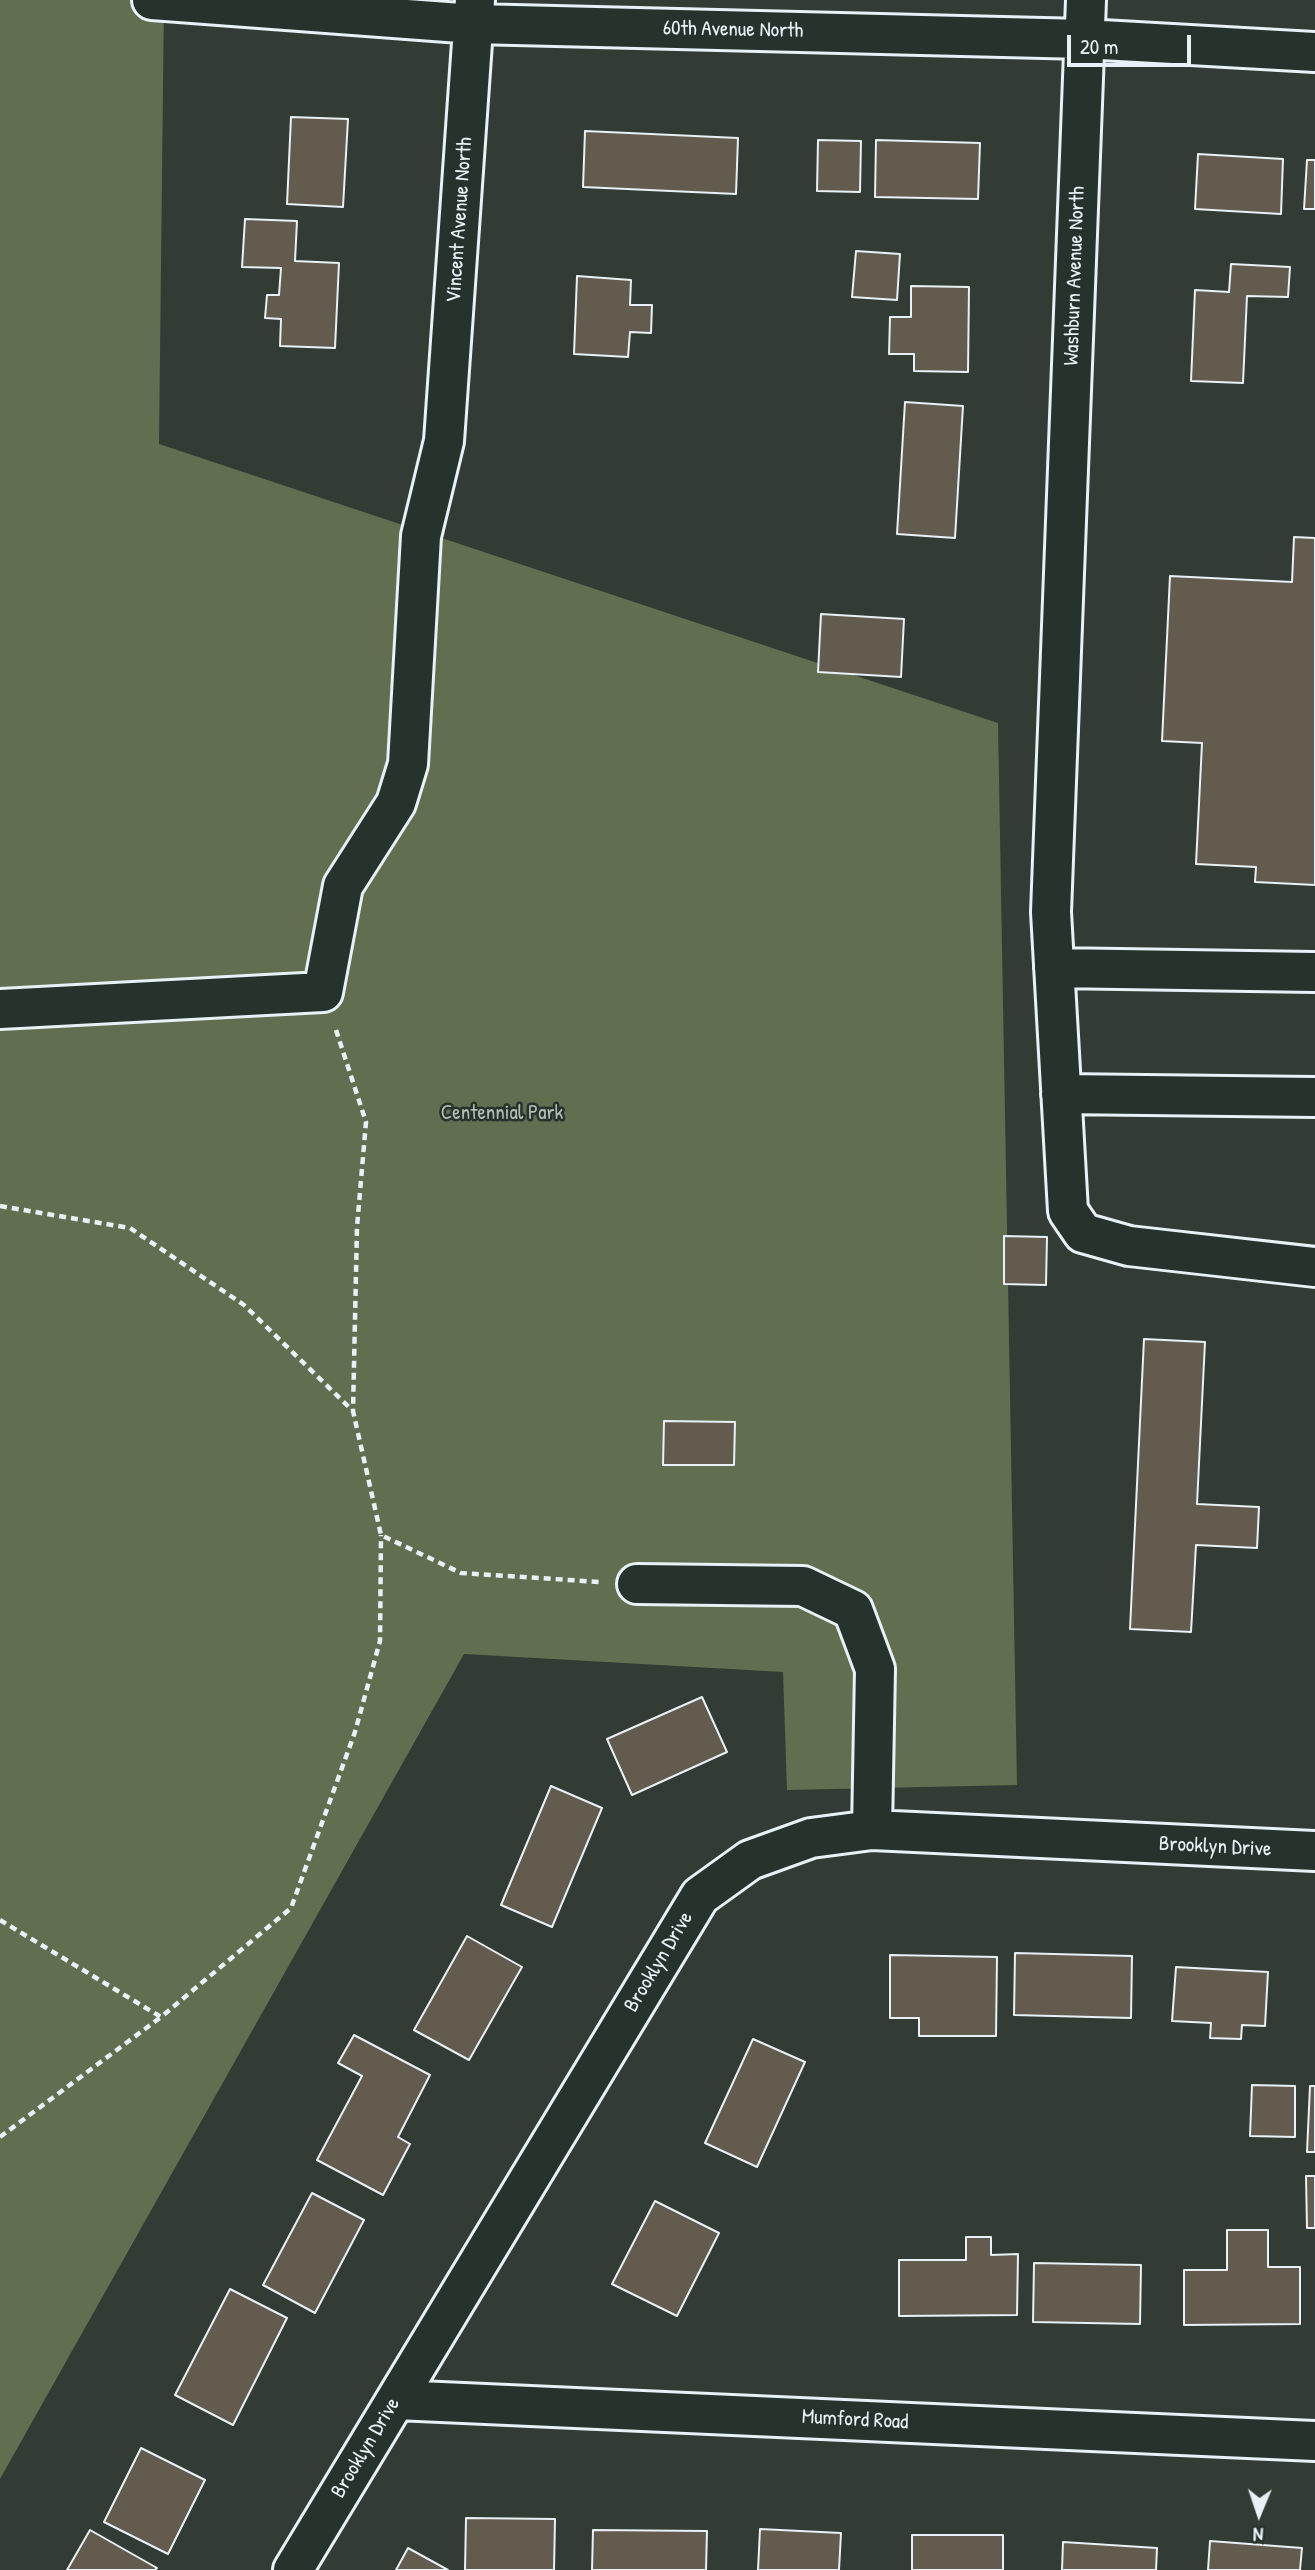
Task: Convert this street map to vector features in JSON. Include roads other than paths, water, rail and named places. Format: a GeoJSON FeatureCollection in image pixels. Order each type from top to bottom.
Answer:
{"type":"FeatureCollection","features":[{"type":"Feature","properties":{"kind":"street","name":"60th Avenue North"},"geometry":{"type":"LineString","coordinates":[[152,0],[1084,39],[1315,52]]}},
{"type":"Feature","properties":{"kind":"street","name":"Washburn Avenue North"},"geometry":{"type":"LineString","coordinates":[[1086,0],[1051,912],[1068,1211],[1083,1233],[1129,1246],[1315,1267]]}},
{"type":"Feature","properties":{"kind":"street","name":"Vincent Avenue North"},"geometry":{"type":"LineString","coordinates":[[0,1009],[323,992],[343,886],[396,803],[408,764],[421,536],[444,441],[474,12]]}},
{"type":"Feature","properties":{"kind":"street"},"geometry":{"type":"LineString","coordinates":[[1054,968],[1315,972]]}},
{"type":"Feature","properties":{"kind":"street"},"geometry":{"type":"LineString","coordinates":[[1060,1094],[1315,1097]]}},
{"type":"Feature","properties":{"kind":"street"},"geometry":{"type":"LineString","coordinates":[[637,1584],[803,1586],[853,1610],[875,1669],[872,1830]]}},
{"type":"Feature","properties":{"kind":"street","name":"Brooklyn Drive"},"geometry":{"type":"LineString","coordinates":[[293,2570],[700,1896],[750,1860],[811,1838],[872,1830],[1315,1852]]}},
{"type":"Feature","properties":{"kind":"street","name":"Mumford Road"},"geometry":{"type":"LineString","coordinates":[[396,2400],[1315,2441]]}},
{"type":"Feature","properties":{"kind":"park label","name":"Centennial Park"},"geometry":{"type":"Point","coordinates":[502,1113]}}]}
